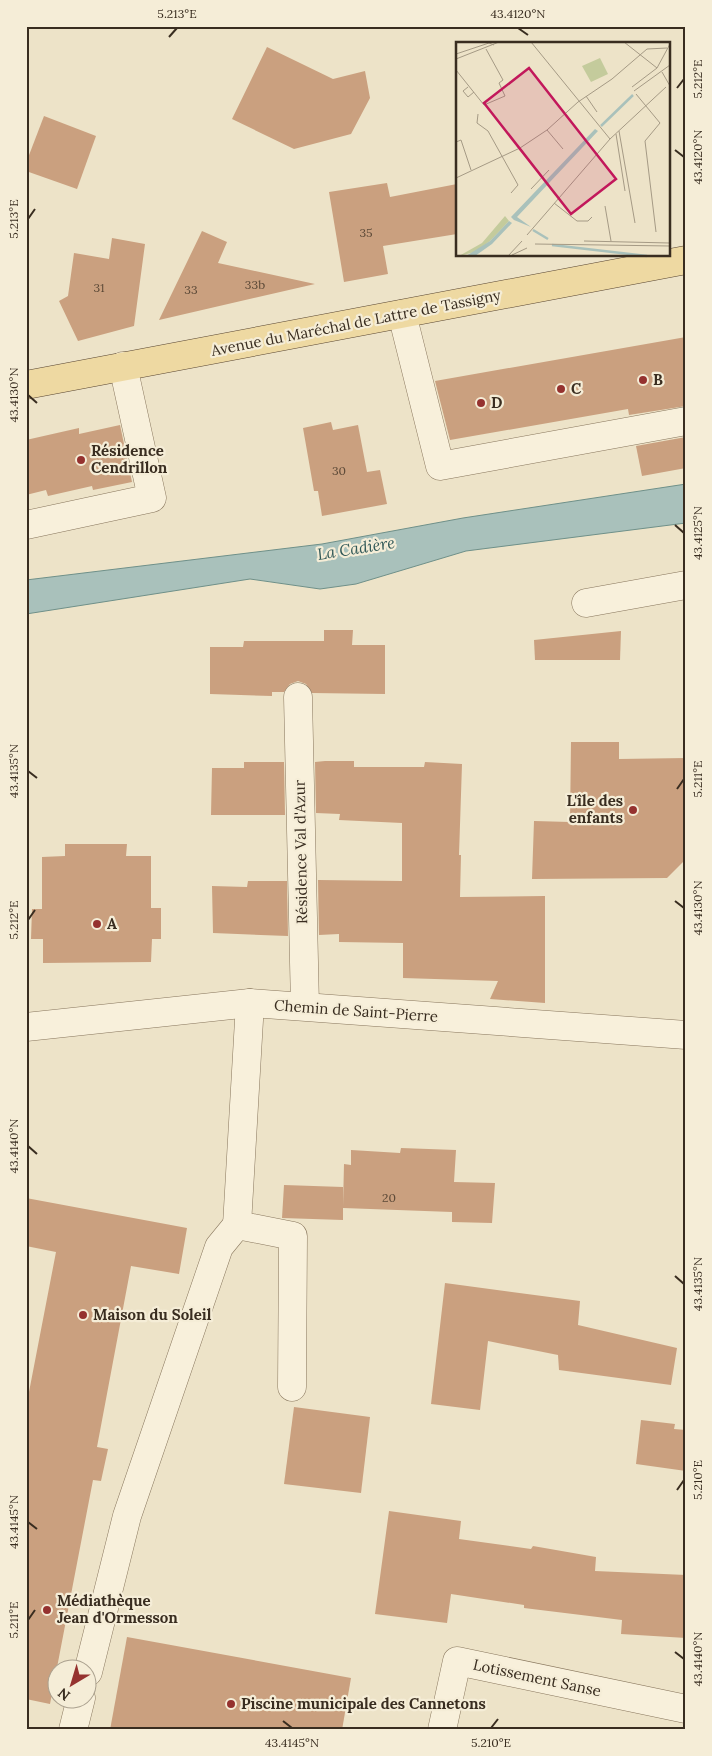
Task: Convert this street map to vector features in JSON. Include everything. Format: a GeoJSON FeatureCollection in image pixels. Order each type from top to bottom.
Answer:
{"type":"FeatureCollection","features":[{"type":"Feature","properties":{"kind":"main road","name":"Avenue du Maréchal de Lattre de Tassigny"},"geometry":{"type":"LineString","coordinates":[[26,385],[686,260]]}},
{"type":"Feature","properties":{"kind":"street"},"geometry":{"type":"LineString","coordinates":[[402,314],[440,466],[686,421]]}},
{"type":"Feature","properties":{"kind":"street"},"geometry":{"type":"LineString","coordinates":[[26,525],[152,498],[123,366]]}},
{"type":"Feature","properties":{"kind":"street"},"geometry":{"type":"LineString","coordinates":[[586,603],[686,586]]}},
{"type":"Feature","properties":{"kind":"street","name":"Résidence Val d'Azur"},"geometry":{"type":"LineString","coordinates":[[298,697],[304,1006]]}},
{"type":"Feature","properties":{"kind":"street"},"geometry":{"type":"LineString","coordinates":[[92,1658],[127,1516],[219,1247],[237,1225],[250,1003]]}},
{"type":"Feature","properties":{"kind":"street","name":"Chemin de Saint-Pierre"},"geometry":{"type":"LineString","coordinates":[[26,1027],[250,1003],[686,1035]]}},
{"type":"Feature","properties":{"kind":"street"},"geometry":{"type":"LineString","coordinates":[[237,1225],[293,1236],[292,1387]]}},
{"type":"Feature","properties":{"kind":"street","name":"Lotissement Sanse"},"geometry":{"type":"LineString","coordinates":[[442,1730],[457,1661],[686,1709]]}},
{"type":"Feature","properties":{"kind":"street"},"geometry":{"type":"LineString","coordinates":[[73,1730],[78,1708]]}},
{"type":"Feature","properties":{"kind":"water","name":"La Cadière"},"geometry":{"type":"Polygon","coordinates":[[[686,484],[686,523],[466,551],[356,584],[320,589],[250,579],[26,614],[26,580],[322,544],[463,518],[686,484]]]}},
{"type":"Feature","properties":{"kind":"building"},"geometry":{"type":"Polygon","coordinates":[[[267,47],[333,79],[365,71],[370,98],[351,134],[294,149],[232,119],[267,47]]]}},
{"type":"Feature","properties":{"kind":"building"},"geometry":{"type":"Polygon","coordinates":[[[44,116],[96,136],[77,189],[26,171],[26,163],[44,116]]]}},
{"type":"Feature","properties":{"kind":"building"},"geometry":{"type":"Polygon","coordinates":[[[387,183],[390,197],[456,184],[456,234],[383,246],[388,274],[344,282],[329,192],[387,183]]]}},
{"type":"Feature","properties":{"kind":"building"},"geometry":{"type":"Polygon","coordinates":[[[202,231],[227,242],[218,263],[315,284],[159,320],[202,231]]]}},
{"type":"Feature","properties":{"kind":"building"},"geometry":{"type":"Polygon","coordinates":[[[112,238],[145,244],[134,326],[78,341],[59,301],[68,296],[74,253],[109,259],[112,238]]]}},
{"type":"Feature","properties":{"kind":"building"},"geometry":{"type":"Polygon","coordinates":[[[686,337],[686,406],[629,415],[628,409],[450,440],[435,381],[686,337]]]}},
{"type":"Feature","properties":{"kind":"building"},"geometry":{"type":"Polygon","coordinates":[[[331,422],[333,430],[358,425],[367,472],[380,470],[387,504],[322,516],[318,491],[314,491],[303,428],[331,422]]]}},
{"type":"Feature","properties":{"kind":"building","name":"Résidence Cendrillon"},"geometry":{"type":"Polygon","coordinates":[[[120,425],[132,482],[93,490],[92,486],[48,496],[46,490],[26,495],[26,440],[79,428],[79,434],[120,425]]]}},
{"type":"Feature","properties":{"kind":"building"},"geometry":{"type":"Polygon","coordinates":[[[686,437],[686,468],[642,476],[636,446],[686,437]]]}},
{"type":"Feature","properties":{"kind":"building"},"geometry":{"type":"Polygon","coordinates":[[[324,630],[353,630],[352,645],[385,645],[385,694],[312,693],[306,684],[298,681],[290,684],[284,692],[272,692],[272,696],[210,694],[210,647],[243,647],[244,641],[324,641],[324,630]]]}},
{"type":"Feature","properties":{"kind":"building"},"geometry":{"type":"Polygon","coordinates":[[[621,631],[620,660],[535,660],[534,640],[621,631]]]}},
{"type":"Feature","properties":{"kind":"building","name":"L'île des enfants"},"geometry":{"type":"Polygon","coordinates":[[[571,742],[619,742],[619,759],[686,758],[686,859],[667,878],[532,879],[534,821],[570,822],[571,742]]]}},
{"type":"Feature","properties":{"kind":"building"},"geometry":{"type":"Polygon","coordinates":[[[354,761],[354,767],[424,767],[425,762],[462,764],[459,855],[461,855],[460,897],[545,896],[545,1003],[490,999],[498,981],[403,978],[403,943],[339,942],[339,934],[319,935],[318,880],[402,881],[402,823],[339,820],[340,814],[316,813],[315,762],[354,761]]]}},
{"type":"Feature","properties":{"kind":"building"},"geometry":{"type":"Polygon","coordinates":[[[244,762],[284,762],[285,815],[211,815],[212,768],[244,768],[244,762]]]}},
{"type":"Feature","properties":{"kind":"building","name":"A"},"geometry":{"type":"Polygon","coordinates":[[[65,844],[127,844],[126,856],[151,856],[151,908],[161,908],[161,939],[152,939],[151,962],[43,963],[43,939],[31,939],[32,909],[42,909],[42,857],[65,856],[65,844]]]}},
{"type":"Feature","properties":{"kind":"building"},"geometry":{"type":"Polygon","coordinates":[[[248,881],[287,881],[288,936],[213,933],[212,886],[247,887],[248,881]]]}},
{"type":"Feature","properties":{"kind":"building"},"geometry":{"type":"Polygon","coordinates":[[[401,1148],[456,1150],[454,1182],[495,1183],[492,1223],[452,1222],[452,1212],[343,1208],[343,1220],[282,1218],[284,1185],[343,1187],[343,1206],[344,1164],[351,1165],[351,1150],[400,1153],[401,1148]]]}},
{"type":"Feature","properties":{"kind":"building","name":"Maison du Soleil"},"geometry":{"type":"Polygon","coordinates":[[[26,1198],[187,1228],[179,1274],[131,1266],[97,1447],[108,1449],[101,1481],[93,1480],[59,1658],[48,1658],[48,1704],[26,1699],[26,1391],[29,1392],[56,1252],[26,1246],[26,1198]]]}},
{"type":"Feature","properties":{"kind":"building"},"geometry":{"type":"Polygon","coordinates":[[[445,1283],[580,1301],[578,1325],[677,1348],[671,1385],[559,1370],[558,1355],[488,1341],[480,1410],[431,1404],[445,1283]]]}},
{"type":"Feature","properties":{"kind":"building"},"geometry":{"type":"Polygon","coordinates":[[[294,1407],[370,1417],[361,1493],[284,1484],[294,1407]]]}},
{"type":"Feature","properties":{"kind":"building"},"geometry":{"type":"Polygon","coordinates":[[[641,1420],[675,1424],[674,1429],[686,1430],[686,1471],[636,1464],[641,1420]]]}},
{"type":"Feature","properties":{"kind":"building"},"geometry":{"type":"Polygon","coordinates":[[[389,1511],[461,1521],[459,1539],[531,1549],[533,1546],[596,1557],[595,1571],[686,1575],[686,1638],[621,1634],[622,1620],[524,1608],[524,1605],[451,1594],[447,1623],[375,1614],[389,1511]]]}},
{"type":"Feature","properties":{"kind":"building","name":"Piscine municipale des Cannetons"},"geometry":{"type":"Polygon","coordinates":[[[127,1637],[351,1678],[342,1730],[110,1730],[127,1637]]]}},
{"type":"Feature","properties":{"kind":"place","name":"B"},"geometry":{"type":"Point","coordinates":[643,380]}},
{"type":"Feature","properties":{"kind":"place","name":"C"},"geometry":{"type":"Point","coordinates":[561,389]}},
{"type":"Feature","properties":{"kind":"place","name":"D"},"geometry":{"type":"Point","coordinates":[481,403]}},
{"type":"Feature","properties":{"kind":"place","name":"Résidence Cendrillon"},"geometry":{"type":"Point","coordinates":[81,460]}},
{"type":"Feature","properties":{"kind":"place","name":"L'île des enfants"},"geometry":{"type":"Point","coordinates":[633,810]}},
{"type":"Feature","properties":{"kind":"place","name":"A"},"geometry":{"type":"Point","coordinates":[97,924]}},
{"type":"Feature","properties":{"kind":"place","name":"Maison du Soleil"},"geometry":{"type":"Point","coordinates":[83,1315]}},
{"type":"Feature","properties":{"kind":"place","name":"Médiathèque Jean d'Ormesson"},"geometry":{"type":"Point","coordinates":[47,1610]}},
{"type":"Feature","properties":{"kind":"place","name":"Piscine municipale des Cannetons"},"geometry":{"type":"Point","coordinates":[231,1704]}}]}
